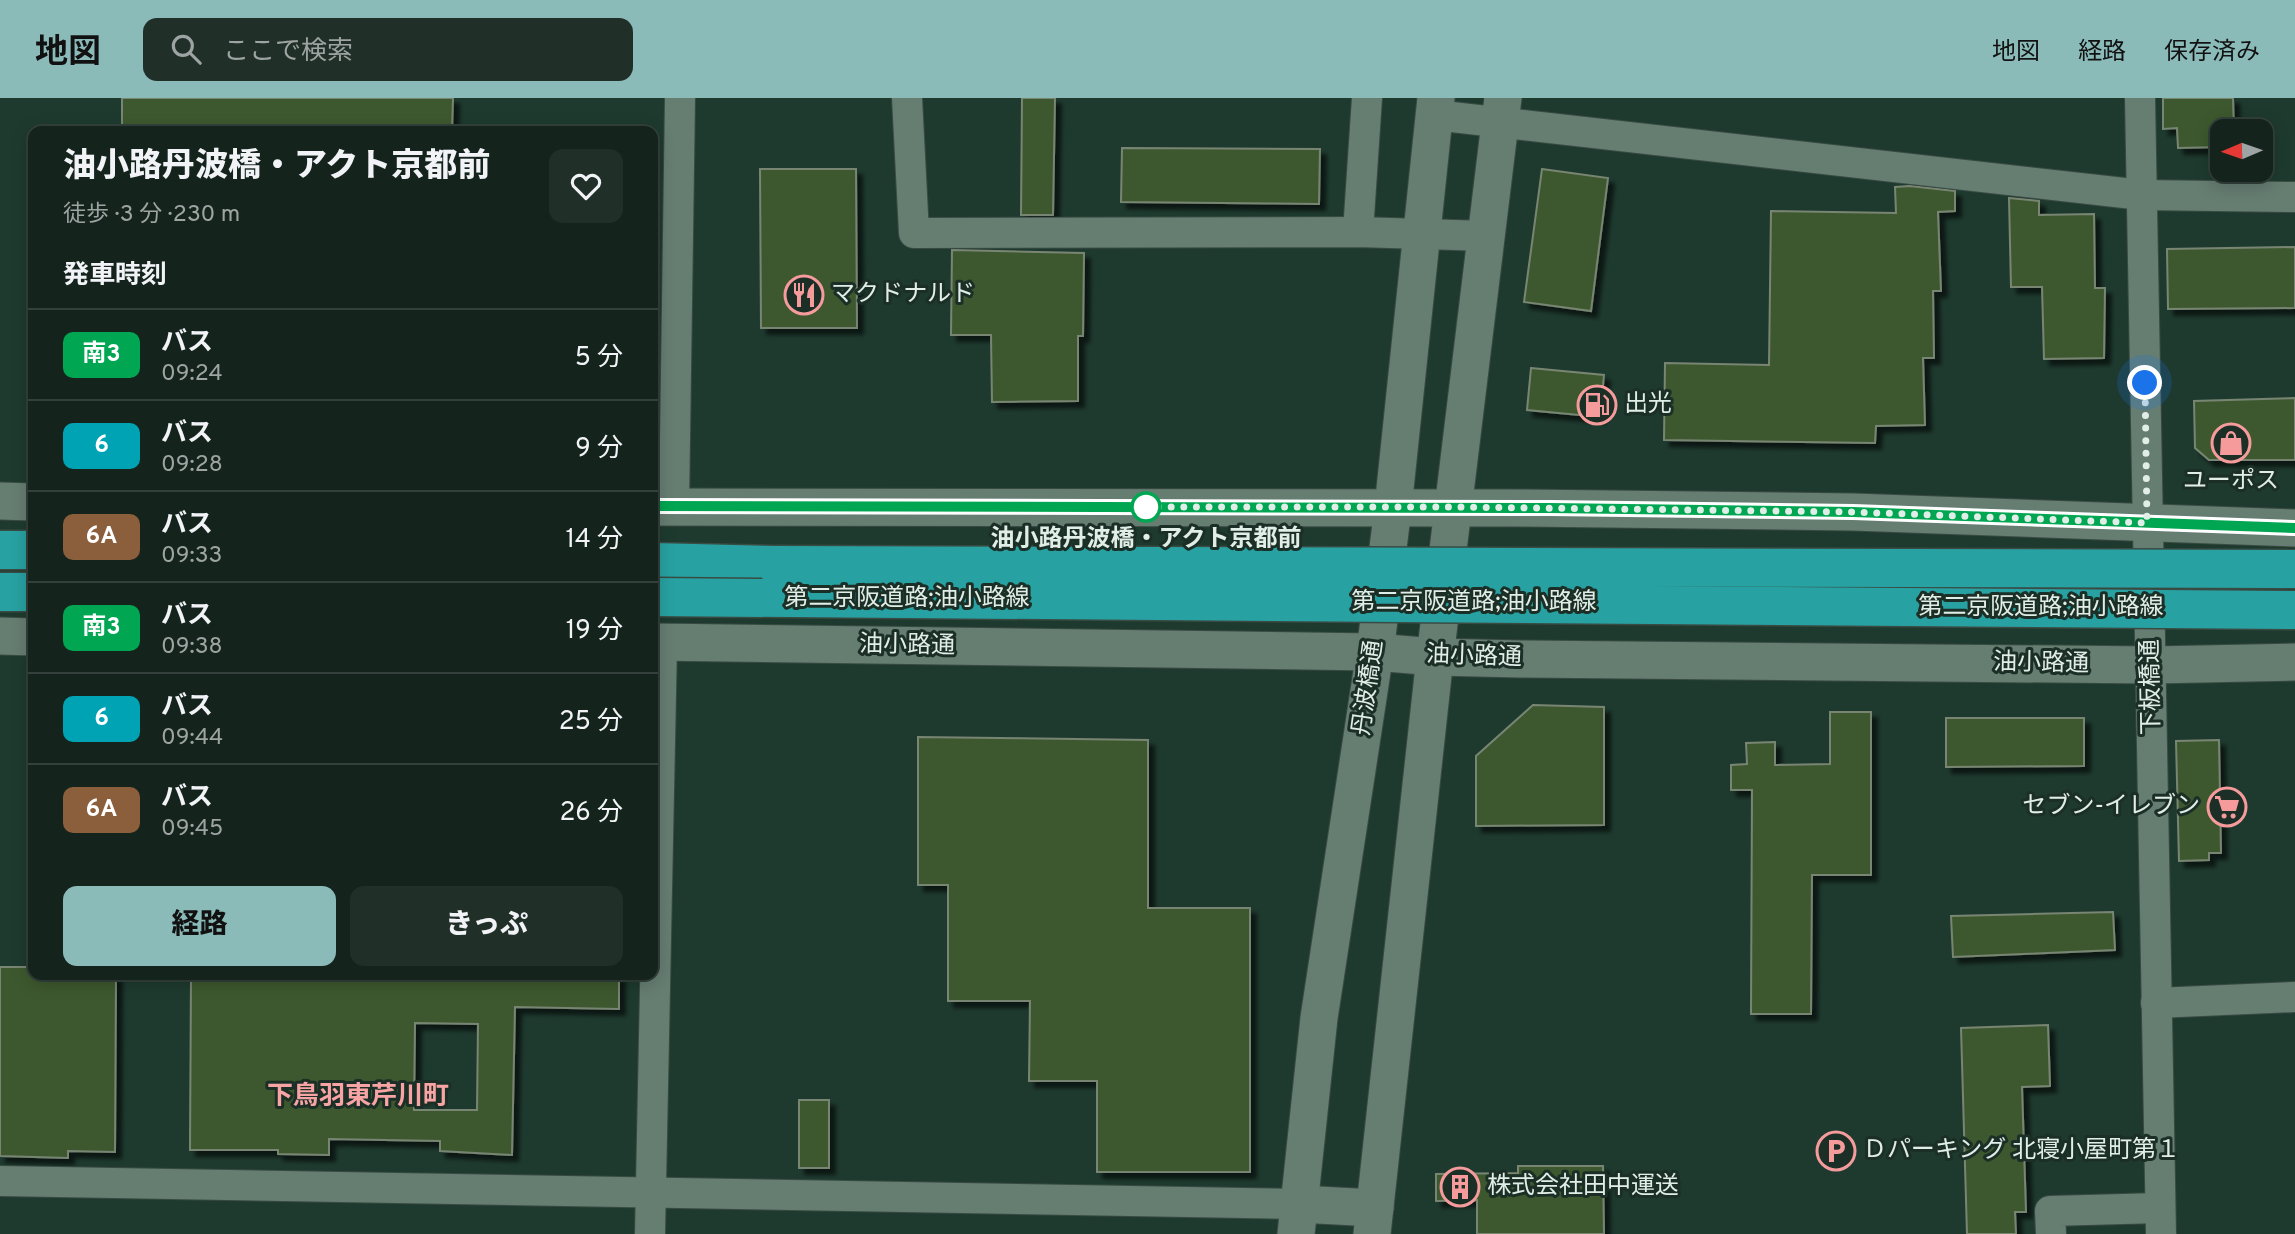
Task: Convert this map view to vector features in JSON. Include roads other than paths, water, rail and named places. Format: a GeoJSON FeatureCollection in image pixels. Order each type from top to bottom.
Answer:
{"type":"FeatureCollection","features":[{"type":"Feature","properties":{"kind":"highway"},"geometry":{"type":"LineString","coordinates":[[0,550],[28,551]]}},
{"type":"Feature","properties":{"kind":"highway","name":"第二京阪道路;油小路線"},"geometry":{"type":"LineString","coordinates":[[658,562],[2295,569]]}},
{"type":"Feature","properties":{"kind":"highway"},"geometry":{"type":"LineString","coordinates":[[0,592],[28,592]]}},
{"type":"Feature","properties":{"kind":"highway","name":"第二京阪道路;油小路線"},"geometry":{"type":"LineString","coordinates":[[658,597],[2295,610]]}},
{"type":"Feature","properties":{"kind":"street"},"geometry":{"type":"LineString","coordinates":[[680,98],[663,507],[1455,507],[1853,512],[2295,528]]}},
{"type":"Feature","properties":{"kind":"street"},"geometry":{"type":"LineString","coordinates":[[907,98],[914,233],[1358,232],[1487,236]]}},
{"type":"Feature","properties":{"kind":"street"},"geometry":{"type":"LineString","coordinates":[[1358,232],[1367,98]]}},
{"type":"Feature","properties":{"kind":"street","name":"下板橋通"},"geometry":{"type":"LineString","coordinates":[[2140,98],[2161,1221]]}},
{"type":"Feature","properties":{"kind":"street"},"geometry":{"type":"LineString","coordinates":[[1435,106],[1502,110],[2142,195],[2295,197]]}},
{"type":"Feature","properties":{"kind":"street","name":"丹波橋通"},"geometry":{"type":"LineString","coordinates":[[1297,1219],[1319,1018],[1375,652],[1394,508],[1435,106]]}},
{"type":"Feature","properties":{"kind":"street"},"geometry":{"type":"LineString","coordinates":[[0,1181],[652,1194],[1373,1221],[1435,657],[1502,110]]}},
{"type":"Feature","properties":{"kind":"street"},"geometry":{"type":"LineString","coordinates":[[0,501],[28,502]]}},
{"type":"Feature","properties":{"kind":"street"},"geometry":{"type":"LineString","coordinates":[[0,636],[28,637]]}},
{"type":"Feature","properties":{"kind":"street","name":"油小路通"},"geometry":{"type":"LineString","coordinates":[[658,643],[1375,652],[1435,657],[2152,665],[2295,662]]}},
{"type":"Feature","properties":{"kind":"street"},"geometry":{"type":"LineString","coordinates":[[650,1234],[654,980]]}},
{"type":"Feature","properties":{"kind":"street"},"geometry":{"type":"LineString","coordinates":[[2156,1003],[2295,997]]}},
{"type":"Feature","properties":{"kind":"street"},"geometry":{"type":"LineString","coordinates":[[2050,1234],[2050,1211],[2161,1221]]}},
{"type":"Feature","properties":{"kind":"place","name":"マクドナルド"},"geometry":{"type":"Point","coordinates":[804,295]}},
{"type":"Feature","properties":{"kind":"place","name":"出光"},"geometry":{"type":"Point","coordinates":[1597,405]}},
{"type":"Feature","properties":{"kind":"place","name":"ユーポス"},"geometry":{"type":"Point","coordinates":[2231,443]}},
{"type":"Feature","properties":{"kind":"place","name":"油小路丹波橋・アクト京都前"},"geometry":{"type":"Point","coordinates":[1146,507]}},
{"type":"Feature","properties":{"kind":"place","name":"セブン-イレブン"},"geometry":{"type":"Point","coordinates":[2227,807]}},
{"type":"Feature","properties":{"kind":"place","name":"Ｄパーキング 北寝小屋町第１"},"geometry":{"type":"Point","coordinates":[1836,1151]}},
{"type":"Feature","properties":{"kind":"place","name":"株式会社田中運送"},"geometry":{"type":"Point","coordinates":[1460,1187]}},
{"type":"Feature","properties":{"kind":"district","name":"下鳥羽東芹川町"},"geometry":{"type":"Point","coordinates":[358,1097]}}]}
